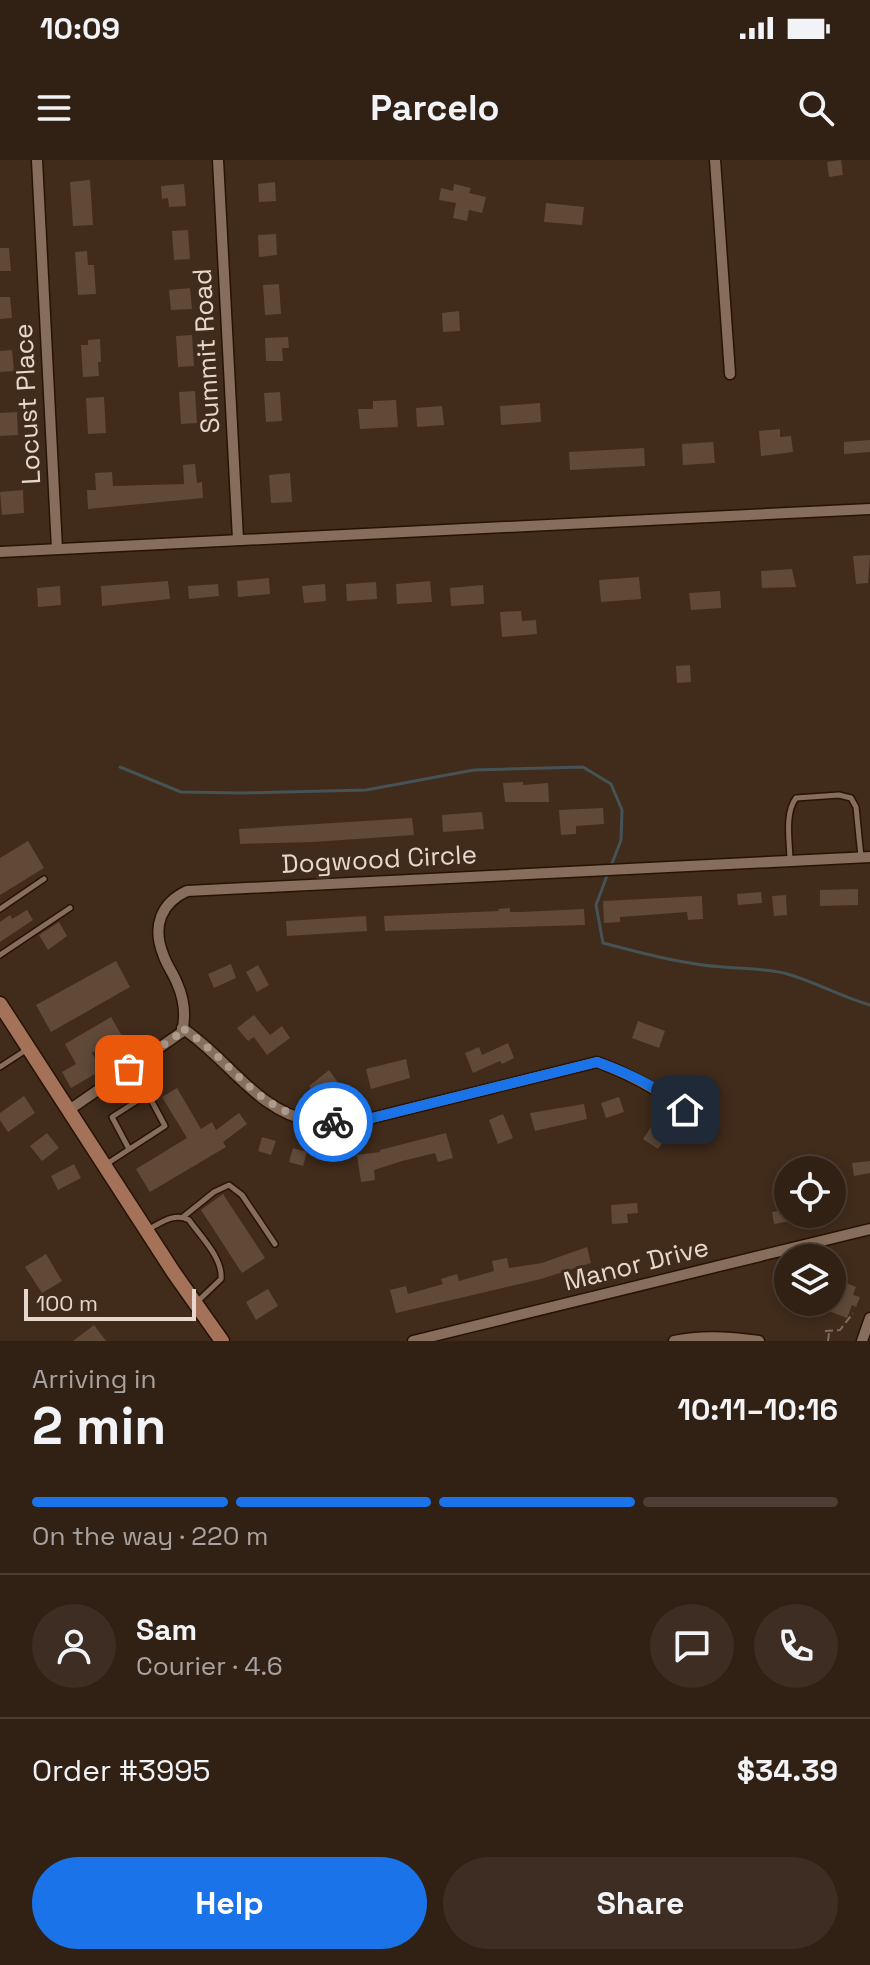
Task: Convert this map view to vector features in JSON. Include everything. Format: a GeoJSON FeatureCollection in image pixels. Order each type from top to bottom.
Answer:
{"type":"FeatureCollection","features":[{"type":"Feature","properties":{"kind":"main road"},"geometry":{"type":"LineString","coordinates":[[0,1004],[146,1230],[222,1341]]}},
{"type":"Feature","properties":{"kind":"street","name":"Locust Place"},"geometry":{"type":"LineString","coordinates":[[37,160],[57,549]]}},
{"type":"Feature","properties":{"kind":"street","name":"Summit Road"},"geometry":{"type":"LineString","coordinates":[[218,160],[238,539]]}},
{"type":"Feature","properties":{"kind":"street"},"geometry":{"type":"LineString","coordinates":[[715,160],[730,374]]}},
{"type":"Feature","properties":{"kind":"street"},"geometry":{"type":"LineString","coordinates":[[0,552],[870,509]]}},
{"type":"Feature","properties":{"kind":"street","name":"Dogwood Circle"},"geometry":{"type":"LineString","coordinates":[[182,1028],[185,1009],[178,984],[162,953],[159,934],[162,910],[174,897],[187,891],[865,858]]}},
{"type":"Feature","properties":{"kind":"street"},"geometry":{"type":"LineString","coordinates":[[69,1110],[182,1032],[182,1028],[200,1040],[265,1101],[289,1115],[313,1121],[368,1119],[597,1062],[625,1072],[672,1098],[698,1122]]}},
{"type":"Feature","properties":{"kind":"street","name":"Manor Drive"},"geometry":{"type":"LineString","coordinates":[[413,1341],[870,1229]]}},
{"type":"Feature","properties":{"kind":"street"},"geometry":{"type":"LineString","coordinates":[[862,1341],[870,1318]]}},
{"type":"Feature","properties":{"kind":"street"},"geometry":{"type":"LineString","coordinates":[[674,1341],[691,1338],[759,1341]]}},
{"type":"Feature","properties":{"kind":"lane"},"geometry":{"type":"LineString","coordinates":[[790,861],[791,804],[796,798],[839,795],[851,798],[856,807],[865,858]]}},
{"type":"Feature","properties":{"kind":"lane"},"geometry":{"type":"LineString","coordinates":[[0,909],[44,879]]}},
{"type":"Feature","properties":{"kind":"lane"},"geometry":{"type":"LineString","coordinates":[[0,955],[70,908]]}},
{"type":"Feature","properties":{"kind":"lane"},"geometry":{"type":"LineString","coordinates":[[0,1067],[28,1048]]}},
{"type":"Feature","properties":{"kind":"lane"},"geometry":{"type":"LineString","coordinates":[[105,1166],[165,1126],[148,1094],[112,1117],[129,1149]]}},
{"type":"Feature","properties":{"kind":"lane"},"geometry":{"type":"LineString","coordinates":[[183,1217],[214,1192],[229,1185],[242,1195],[275,1244]]}},
{"type":"Feature","properties":{"kind":"lane"},"geometry":{"type":"LineString","coordinates":[[146,1230],[169,1218],[183,1217],[189,1220],[217,1259],[222,1274],[219,1284],[195,1303]]}},
{"type":"Feature","properties":{"kind":"path"},"geometry":{"type":"LineString","coordinates":[[828,1341],[827,1331],[842,1329],[853,1313]]}},
{"type":"Feature","properties":{"kind":"building"},"geometry":{"type":"Polygon","coordinates":[[[841,160],[843,175],[829,177],[827,162],[841,160]]]}},
{"type":"Feature","properties":{"kind":"building"},"geometry":{"type":"Polygon","coordinates":[[[90,180],[93,225],[73,226],[70,182],[90,180]]]}},
{"type":"Feature","properties":{"kind":"building"},"geometry":{"type":"Polygon","coordinates":[[[275,182],[276,201],[259,202],[258,184],[275,182]]]}},
{"type":"Feature","properties":{"kind":"building"},"geometry":{"type":"Polygon","coordinates":[[[184,184],[186,206],[169,207],[168,198],[162,199],[161,186],[184,184]]]}},
{"type":"Feature","properties":{"kind":"building"},"geometry":{"type":"Polygon","coordinates":[[[454,184],[471,188],[469,193],[486,197],[482,213],[469,210],[467,221],[453,218],[456,203],[439,200],[441,188],[453,191],[454,184]]]}},
{"type":"Feature","properties":{"kind":"building"},"geometry":{"type":"Polygon","coordinates":[[[546,203],[584,207],[582,225],[544,222],[546,203]]]}},
{"type":"Feature","properties":{"kind":"building"},"geometry":{"type":"Polygon","coordinates":[[[188,230],[190,259],[174,260],[172,231],[188,230]]]}},
{"type":"Feature","properties":{"kind":"building"},"geometry":{"type":"Polygon","coordinates":[[[276,234],[277,255],[259,257],[258,235],[276,234]]]}},
{"type":"Feature","properties":{"kind":"building"},"geometry":{"type":"Polygon","coordinates":[[[0,248],[9,248],[11,271],[0,271],[0,248]]]}},
{"type":"Feature","properties":{"kind":"building"},"geometry":{"type":"Polygon","coordinates":[[[87,251],[88,265],[94,265],[96,294],[78,295],[75,252],[87,251]]]}},
{"type":"Feature","properties":{"kind":"building"},"geometry":{"type":"Polygon","coordinates":[[[279,284],[281,314],[265,315],[263,285],[279,284]]]}},
{"type":"Feature","properties":{"kind":"building"},"geometry":{"type":"Polygon","coordinates":[[[190,288],[192,309],[171,310],[169,290],[190,288]]]}},
{"type":"Feature","properties":{"kind":"building"},"geometry":{"type":"Polygon","coordinates":[[[0,297],[10,297],[12,318],[0,319],[0,297]]]}},
{"type":"Feature","properties":{"kind":"building"},"geometry":{"type":"Polygon","coordinates":[[[459,311],[460,331],[443,332],[442,313],[459,311]]]}},
{"type":"Feature","properties":{"kind":"building"},"geometry":{"type":"Polygon","coordinates":[[[192,335],[194,366],[178,367],[176,336],[192,335]]]}},
{"type":"Feature","properties":{"kind":"building"},"geometry":{"type":"Polygon","coordinates":[[[288,337],[289,348],[282,348],[283,361],[266,361],[265,338],[288,337]]]}},
{"type":"Feature","properties":{"kind":"building"},"geometry":{"type":"Polygon","coordinates":[[[100,339],[99,376],[83,377],[81,345],[88,345],[88,340],[100,339]]]}},
{"type":"Feature","properties":{"kind":"building"},"geometry":{"type":"Polygon","coordinates":[[[12,350],[14,371],[0,372],[0,351],[12,350]]]}},
{"type":"Feature","properties":{"kind":"building"},"geometry":{"type":"Polygon","coordinates":[[[195,391],[197,423],[181,424],[179,392],[195,391]]]}},
{"type":"Feature","properties":{"kind":"building"},"geometry":{"type":"Polygon","coordinates":[[[280,392],[282,421],[266,422],[264,393],[280,392]]]}},
{"type":"Feature","properties":{"kind":"building"},"geometry":{"type":"Polygon","coordinates":[[[104,397],[106,433],[88,434],[86,398],[104,397]]]}},
{"type":"Feature","properties":{"kind":"building"},"geometry":{"type":"Polygon","coordinates":[[[396,400],[398,427],[360,429],[358,409],[373,409],[373,401],[396,400]]]}},
{"type":"Feature","properties":{"kind":"building"},"geometry":{"type":"Polygon","coordinates":[[[540,403],[541,422],[501,425],[500,406],[540,403]]]}},
{"type":"Feature","properties":{"kind":"building"},"geometry":{"type":"Polygon","coordinates":[[[442,406],[444,425],[417,427],[416,408],[442,406]]]}},
{"type":"Feature","properties":{"kind":"building"},"geometry":{"type":"Polygon","coordinates":[[[17,412],[18,435],[0,436],[0,413],[17,412]]]}},
{"type":"Feature","properties":{"kind":"building"},"geometry":{"type":"Polygon","coordinates":[[[780,429],[780,437],[791,436],[793,452],[761,456],[759,431],[780,429]]]}},
{"type":"Feature","properties":{"kind":"building"},"geometry":{"type":"Polygon","coordinates":[[[870,440],[870,452],[844,454],[844,442],[870,440]]]}},
{"type":"Feature","properties":{"kind":"building"},"geometry":{"type":"Polygon","coordinates":[[[713,442],[715,463],[683,465],[682,444],[713,442]]]}},
{"type":"Feature","properties":{"kind":"building"},"geometry":{"type":"Polygon","coordinates":[[[644,448],[645,466],[570,470],[569,452],[644,448]]]}},
{"type":"Feature","properties":{"kind":"building"},"geometry":{"type":"Polygon","coordinates":[[[195,464],[197,483],[202,482],[203,498],[88,509],[87,490],[96,490],[95,473],[112,472],[113,486],[184,484],[183,465],[195,464]]]}},
{"type":"Feature","properties":{"kind":"building"},"geometry":{"type":"Polygon","coordinates":[[[290,473],[292,502],[271,503],[269,475],[290,473]]]}},
{"type":"Feature","properties":{"kind":"building"},"geometry":{"type":"Polygon","coordinates":[[[23,490],[24,513],[2,515],[0,492],[23,490]]]}},
{"type":"Feature","properties":{"kind":"building"},"geometry":{"type":"Polygon","coordinates":[[[870,555],[868,583],[856,584],[853,556],[870,555]]]}},
{"type":"Feature","properties":{"kind":"building"},"geometry":{"type":"Polygon","coordinates":[[[792,569],[796,587],[762,588],[761,571],[792,569]]]}},
{"type":"Feature","properties":{"kind":"building"},"geometry":{"type":"Polygon","coordinates":[[[639,577],[641,599],[601,602],[599,580],[639,577]]]}},
{"type":"Feature","properties":{"kind":"building"},"geometry":{"type":"Polygon","coordinates":[[[269,578],[270,594],[238,597],[237,581],[269,578]]]}},
{"type":"Feature","properties":{"kind":"building"},"geometry":{"type":"Polygon","coordinates":[[[168,581],[170,599],[102,606],[101,586],[168,581]]]}},
{"type":"Feature","properties":{"kind":"building"},"geometry":{"type":"Polygon","coordinates":[[[430,581],[432,602],[397,604],[396,584],[430,581]]]}},
{"type":"Feature","properties":{"kind":"building"},"geometry":{"type":"Polygon","coordinates":[[[376,582],[377,599],[347,601],[346,584],[376,582]]]}},
{"type":"Feature","properties":{"kind":"building"},"geometry":{"type":"Polygon","coordinates":[[[218,584],[219,596],[189,599],[188,586],[218,584]]]}},
{"type":"Feature","properties":{"kind":"building"},"geometry":{"type":"Polygon","coordinates":[[[325,584],[326,601],[304,603],[302,586],[325,584]]]}},
{"type":"Feature","properties":{"kind":"building"},"geometry":{"type":"Polygon","coordinates":[[[483,585],[484,604],[451,606],[450,588],[483,585]]]}},
{"type":"Feature","properties":{"kind":"building"},"geometry":{"type":"Polygon","coordinates":[[[60,586],[61,605],[38,607],[37,588],[60,586]]]}},
{"type":"Feature","properties":{"kind":"building"},"geometry":{"type":"Polygon","coordinates":[[[720,591],[721,608],[691,610],[689,593],[720,591]]]}},
{"type":"Feature","properties":{"kind":"building"},"geometry":{"type":"Polygon","coordinates":[[[521,611],[522,621],[536,620],[537,634],[502,637],[500,612],[521,611]]]}},
{"type":"Feature","properties":{"kind":"building"},"geometry":{"type":"Polygon","coordinates":[[[690,665],[691,682],[677,683],[676,666],[690,665]]]}},
{"type":"Feature","properties":{"kind":"building"},"geometry":{"type":"Polygon","coordinates":[[[523,782],[523,785],[548,783],[549,802],[505,802],[503,783],[523,782]]]}},
{"type":"Feature","properties":{"kind":"building"},"geometry":{"type":"Polygon","coordinates":[[[603,808],[604,824],[576,826],[576,834],[561,835],[559,810],[603,808]]]}},
{"type":"Feature","properties":{"kind":"building"},"geometry":{"type":"Polygon","coordinates":[[[482,812],[484,829],[443,832],[442,815],[482,812]]]}},
{"type":"Feature","properties":{"kind":"building"},"geometry":{"type":"Polygon","coordinates":[[[412,818],[414,835],[240,844],[239,829],[412,818]]]}},
{"type":"Feature","properties":{"kind":"building"},"geometry":{"type":"Polygon","coordinates":[[[28,841],[44,868],[0,895],[0,858],[28,841]]]}},
{"type":"Feature","properties":{"kind":"building"},"geometry":{"type":"Polygon","coordinates":[[[858,889],[858,905],[820,906],[820,890],[858,889]]]}},
{"type":"Feature","properties":{"kind":"building"},"geometry":{"type":"Polygon","coordinates":[[[761,892],[762,903],[738,905],[737,894],[761,892]]]}},
{"type":"Feature","properties":{"kind":"building"},"geometry":{"type":"Polygon","coordinates":[[[786,895],[787,915],[774,916],[772,896],[786,895]]]}},
{"type":"Feature","properties":{"kind":"building"},"geometry":{"type":"Polygon","coordinates":[[[702,896],[703,919],[688,920],[687,912],[620,917],[620,922],[604,923],[603,901],[702,896]]]}},
{"type":"Feature","properties":{"kind":"building"},"geometry":{"type":"Polygon","coordinates":[[[510,908],[510,912],[584,909],[585,925],[385,931],[384,916],[510,908]]]}},
{"type":"Feature","properties":{"kind":"building"},"geometry":{"type":"Polygon","coordinates":[[[27,910],[33,920],[0,942],[0,922],[27,910]]]}},
{"type":"Feature","properties":{"kind":"building"},"geometry":{"type":"Polygon","coordinates":[[[366,916],[367,931],[287,936],[286,921],[366,916]]]}},
{"type":"Feature","properties":{"kind":"building"},"geometry":{"type":"Polygon","coordinates":[[[59,922],[67,936],[48,950],[39,935],[59,922]]]}},
{"type":"Feature","properties":{"kind":"building"},"geometry":{"type":"Polygon","coordinates":[[[116,961],[130,987],[51,1032],[36,1005],[116,961]]]}},
{"type":"Feature","properties":{"kind":"building"},"geometry":{"type":"Polygon","coordinates":[[[231,964],[236,978],[214,988],[208,974],[231,964]]]}},
{"type":"Feature","properties":{"kind":"building"},"geometry":{"type":"Polygon","coordinates":[[[258,965],[269,985],[257,992],[246,972],[258,965]]]}},
{"type":"Feature","properties":{"kind":"building"},"geometry":{"type":"Polygon","coordinates":[[[254,1015],[270,1035],[282,1026],[290,1038],[267,1055],[254,1037],[248,1041],[237,1028],[254,1015]]]}},
{"type":"Feature","properties":{"kind":"building"},"geometry":{"type":"Polygon","coordinates":[[[111,1017],[122,1036],[92,1053],[102,1070],[71,1088],[62,1072],[76,1064],[65,1044],[111,1017]]]}},
{"type":"Feature","properties":{"kind":"building"},"geometry":{"type":"Polygon","coordinates":[[[638,1021],[665,1031],[659,1048],[632,1038],[638,1021]]]}},
{"type":"Feature","properties":{"kind":"building"},"geometry":{"type":"Polygon","coordinates":[[[508,1043],[514,1058],[473,1073],[465,1053],[479,1047],[482,1055],[508,1043]]]}},
{"type":"Feature","properties":{"kind":"building"},"geometry":{"type":"Polygon","coordinates":[[[406,1059],[410,1078],[371,1089],[366,1069],[406,1059]]]}},
{"type":"Feature","properties":{"kind":"building"},"geometry":{"type":"Polygon","coordinates":[[[329,1070],[339,1084],[319,1100],[309,1086],[329,1070]]]}},
{"type":"Feature","properties":{"kind":"building"},"geometry":{"type":"Polygon","coordinates":[[[177,1088],[201,1129],[212,1122],[216,1130],[239,1113],[247,1124],[223,1142],[226,1147],[150,1192],[136,1169],[187,1138],[162,1097],[177,1088]]]}},
{"type":"Feature","properties":{"kind":"building"},"geometry":{"type":"Polygon","coordinates":[[[24,1096],[35,1113],[8,1132],[0,1120],[0,1113],[24,1096]]]}},
{"type":"Feature","properties":{"kind":"building"},"geometry":{"type":"Polygon","coordinates":[[[619,1097],[624,1112],[606,1118],[601,1103],[619,1097]]]}},
{"type":"Feature","properties":{"kind":"building"},"geometry":{"type":"Polygon","coordinates":[[[584,1104],[587,1119],[535,1131],[530,1113],[584,1104]]]}},
{"type":"Feature","properties":{"kind":"building"},"geometry":{"type":"Polygon","coordinates":[[[503,1114],[513,1138],[498,1144],[489,1120],[503,1114]]]}},
{"type":"Feature","properties":{"kind":"building"},"geometry":{"type":"Polygon","coordinates":[[[653,1124],[668,1135],[658,1149],[643,1139],[653,1124]]]}},
{"type":"Feature","properties":{"kind":"building"},"geometry":{"type":"Polygon","coordinates":[[[47,1133],[59,1148],[42,1161],[30,1146],[47,1133]]]}},
{"type":"Feature","properties":{"kind":"building"},"geometry":{"type":"Polygon","coordinates":[[[446,1133],[453,1158],[438,1162],[435,1153],[402,1161],[374,1170],[375,1180],[361,1182],[357,1155],[380,1152],[446,1133]]]}},
{"type":"Feature","properties":{"kind":"building"},"geometry":{"type":"Polygon","coordinates":[[[262,1137],[276,1141],[271,1155],[258,1151],[262,1137]]]}},
{"type":"Feature","properties":{"kind":"building"},"geometry":{"type":"Polygon","coordinates":[[[293,1148],[307,1152],[303,1166],[289,1162],[293,1148]]]}},
{"type":"Feature","properties":{"kind":"building"},"geometry":{"type":"Polygon","coordinates":[[[870,1161],[870,1173],[854,1176],[852,1163],[870,1161]]]}},
{"type":"Feature","properties":{"kind":"building"},"geometry":{"type":"Polygon","coordinates":[[[74,1164],[81,1178],[58,1190],[51,1176],[74,1164]]]}},
{"type":"Feature","properties":{"kind":"building"},"geometry":{"type":"Polygon","coordinates":[[[223,1194],[265,1258],[242,1273],[201,1210],[223,1194]]]}},
{"type":"Feature","properties":{"kind":"building"},"geometry":{"type":"Polygon","coordinates":[[[637,1203],[638,1213],[627,1214],[628,1223],[612,1224],[611,1205],[637,1203]]]}},
{"type":"Feature","properties":{"kind":"building"},"geometry":{"type":"Polygon","coordinates":[[[587,1247],[591,1263],[541,1279],[396,1313],[390,1290],[406,1286],[408,1294],[443,1284],[441,1279],[457,1274],[459,1281],[494,1271],[492,1261],[507,1258],[509,1268],[542,1263],[587,1247]]]}},
{"type":"Feature","properties":{"kind":"building"},"geometry":{"type":"Polygon","coordinates":[[[46,1254],[62,1281],[42,1293],[25,1267],[46,1254]]]}},
{"type":"Feature","properties":{"kind":"building"},"geometry":{"type":"Polygon","coordinates":[[[846,1283],[856,1287],[853,1295],[860,1297],[856,1307],[852,1305],[847,1318],[842,1316],[846,1316],[846,1283]]]}},
{"type":"Feature","properties":{"kind":"building"},"geometry":{"type":"Polygon","coordinates":[[[268,1289],[278,1306],[256,1320],[246,1302],[268,1289]]]}},
{"type":"Feature","properties":{"kind":"building"},"geometry":{"type":"Polygon","coordinates":[[[94,1325],[106,1341],[73,1341],[94,1325]]]}},
{"type":"Feature","properties":{"kind":"waterway"},"geometry":{"type":"LineString","coordinates":[[120,767],[181,792],[241,793],[366,790],[474,770],[583,767],[611,784],[622,810],[621,840],[611,866]]}},
{"type":"Feature","properties":{"kind":"waterway"},"geometry":{"type":"LineString","coordinates":[[608,873],[596,905],[603,943],[692,963],[784,973],[870,1005]]}},
{"type":"Feature","properties":{"kind":"way so far"},"geometry":{"type":"LineString","coordinates":[[129,1069],[182,1032],[182,1028],[200,1040],[265,1101],[289,1115],[333,1122]]}},
{"type":"Feature","properties":{"kind":"route"},"geometry":{"type":"LineString","coordinates":[[333,1122],[368,1119],[597,1062],[625,1072],[672,1098],[685,1110]]}}]}
